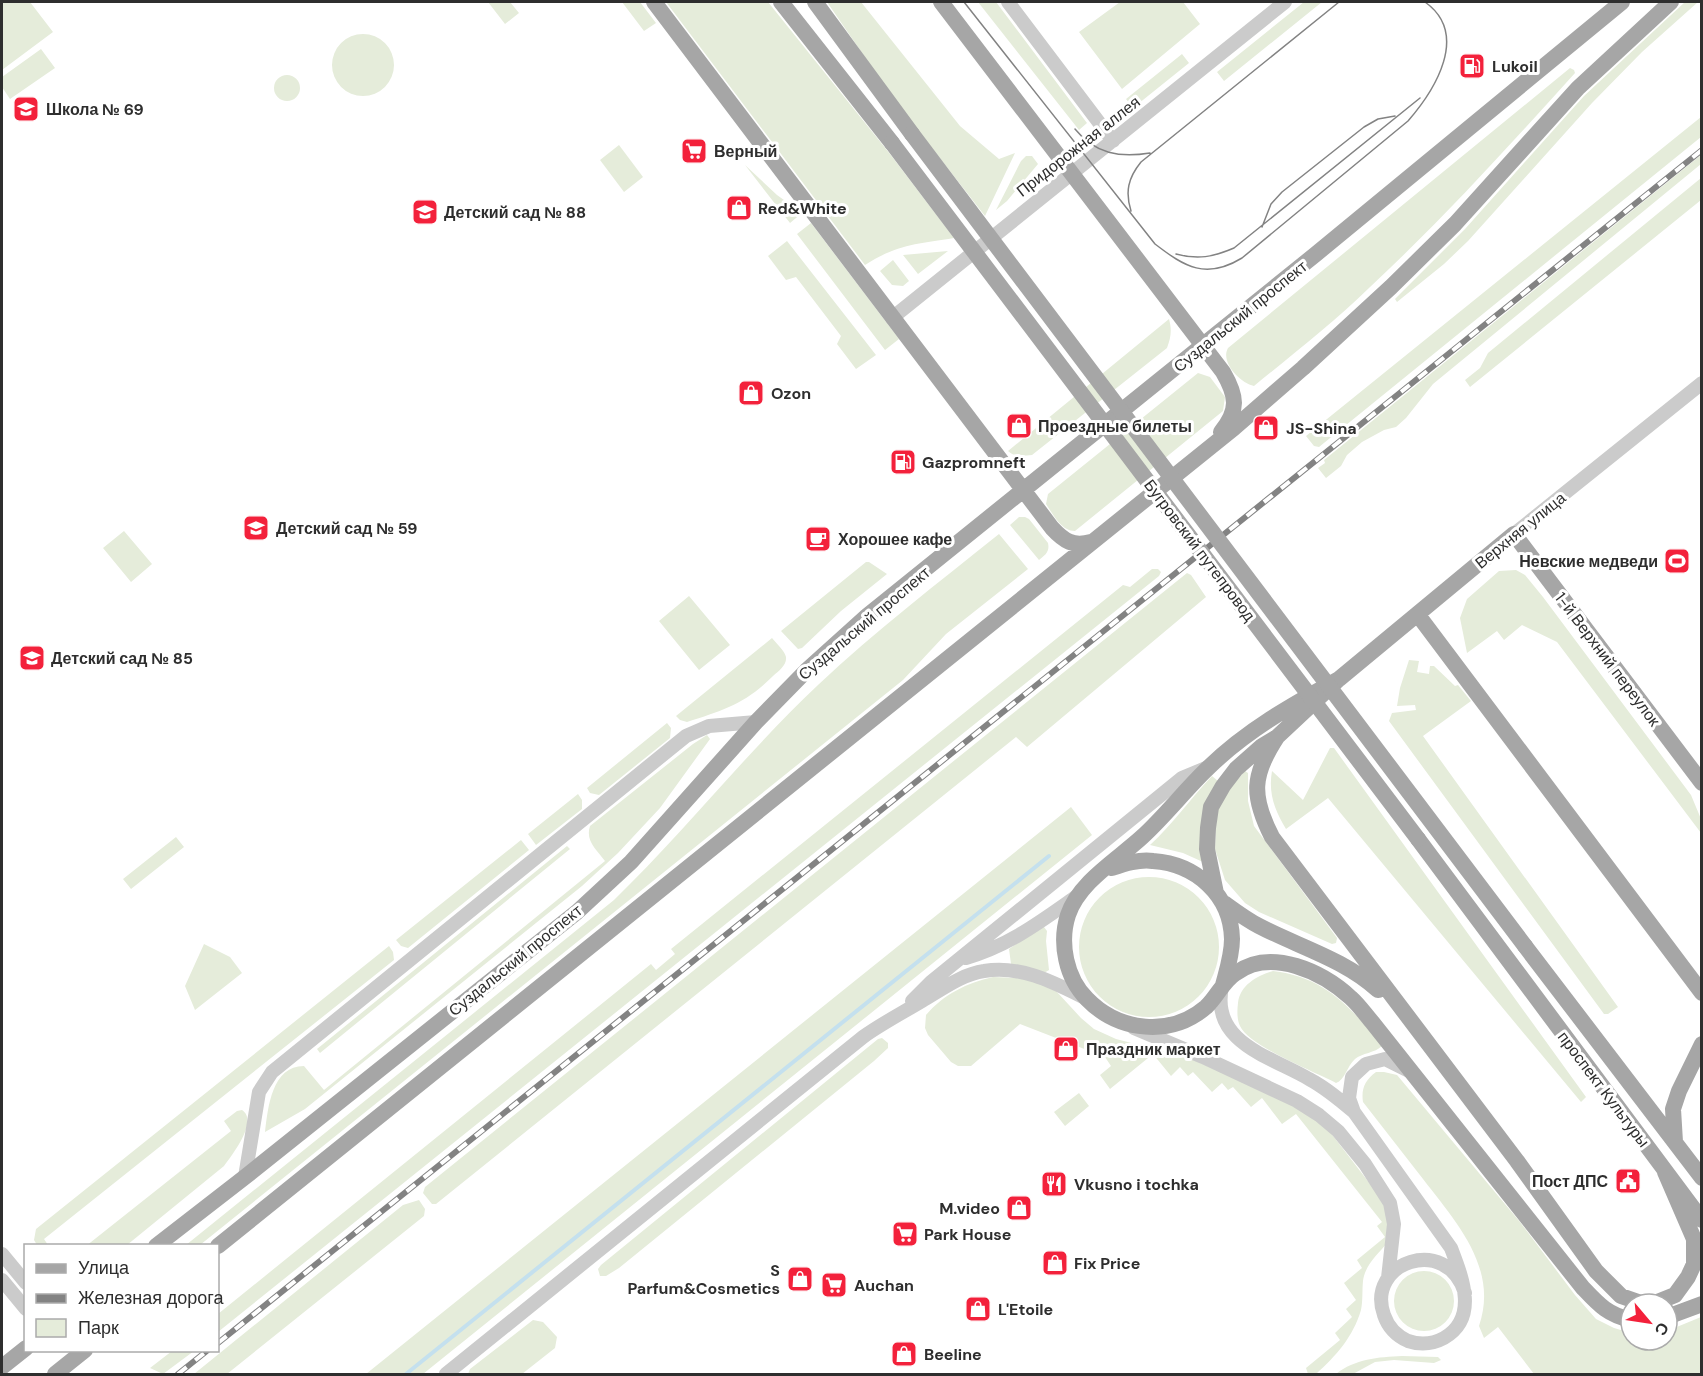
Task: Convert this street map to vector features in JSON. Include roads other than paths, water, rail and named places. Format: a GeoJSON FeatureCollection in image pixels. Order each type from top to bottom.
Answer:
{"type":"FeatureCollection","features":[{"type":"Feature","properties":{"kind":"main road"},"geometry":{"type":"LineString","coordinates":[[654,2],[1052,528],[1067,542],[1074,545],[1092,542]]}},
{"type":"Feature","properties":{"kind":"main road","name":"Бугровский путепровод"},"geometry":{"type":"LineString","coordinates":[[781,2],[892,143],[1507,957]]}},
{"type":"Feature","properties":{"kind":"main road","name":"Бугровский путепровод"},"geometry":{"type":"LineString","coordinates":[[816,2],[912,134],[1525,946]]}},
{"type":"Feature","properties":{"kind":"main road"},"geometry":{"type":"LineString","coordinates":[[941,2],[1229,383],[1233,391],[1234,411],[1230,422],[1209,447]]}},
{"type":"Feature","properties":{"kind":"main road","name":"Суздальский проспект"},"geometry":{"type":"LineString","coordinates":[[157,1244],[245,1177],[576,912],[631,862],[756,722],[806,670],[867,616],[1203,346],[1623,2]]}},
{"type":"Feature","properties":{"kind":"main road"},"geometry":{"type":"LineString","coordinates":[[219,1245],[1092,542],[1304,368],[1455,224],[1578,88],[1671,2]]}},
{"type":"Feature","properties":{"kind":"main road","name":"Верхняя улица"},"geometry":{"type":"LineString","coordinates":[[1220,898],[1207,849],[1208,828],[1212,807],[1223,786],[1236,769],[1277,737],[1339,679],[1514,534]]}},
{"type":"Feature","properties":{"kind":"main road","name":"1-й Верхний переулок"},"geometry":{"type":"LineString","coordinates":[[1514,534],[1701,783]]}},
{"type":"Feature","properties":{"kind":"main road"},"geometry":{"type":"LineString","coordinates":[[1418,615],[1701,993]]}},
{"type":"Feature","properties":{"kind":"main road","name":"Верхняя улица"},"geometry":{"type":"LineString","coordinates":[[1105,870],[1152,828],[1186,789],[1210,766],[1281,710],[1339,679]]}},
{"type":"Feature","properties":{"kind":"main road"},"geometry":{"type":"LineString","coordinates":[[1277,737],[1264,756],[1258,773],[1258,797],[1263,819],[1272,837],[1517,1161],[1596,1271],[1621,1296],[1644,1304],[1662,1301],[1676,1295],[1694,1264],[1694,1239],[1665,1172]]}},
{"type":"Feature","properties":{"kind":"main road"},"geometry":{"type":"LineString","coordinates":[[1403,1012],[1365,978],[1344,964],[1257,926],[1220,898],[1199,877],[1177,867],[1153,861],[1130,863],[1105,870],[1090,881],[1078,895],[1068,914],[1064,936],[1066,958],[1073,979],[1085,998],[1098,1009],[1113,1018],[1136,1025],[1160,1028],[1185,1022],[1207,1006],[1236,972],[1256,964],[1280,962],[1295,965],[1336,985],[1352,999],[1598,1304],[1619,1317]]}},
{"type":"Feature","properties":{"kind":"main road"},"geometry":{"type":"LineString","coordinates":[[1220,898],[1232,938],[1229,963],[1222,987]]}},
{"type":"Feature","properties":{"kind":"main road","name":"проспект Культуры"},"geometry":{"type":"LineString","coordinates":[[1525,946],[1701,1178]]}},
{"type":"Feature","properties":{"kind":"main road","name":"проспект Культуры"},"geometry":{"type":"LineString","coordinates":[[1507,957],[1701,1220]]}},
{"type":"Feature","properties":{"kind":"main road"},"geometry":{"type":"LineString","coordinates":[[1675,1142],[1674,1109],[1679,1091],[1701,1044]]}},
{"type":"Feature","properties":{"kind":"main road"},"geometry":{"type":"LineString","coordinates":[[1679,1312],[1701,1304]]}},
{"type":"Feature","properties":{"kind":"main road"},"geometry":{"type":"LineString","coordinates":[[2,1367],[24,1350]]}},
{"type":"Feature","properties":{"kind":"main road"},"geometry":{"type":"LineString","coordinates":[[56,1374],[74,1353]]}},
{"type":"Feature","properties":{"kind":"street"},"geometry":{"type":"LineString","coordinates":[[1008,2],[1113,141]]}},
{"type":"Feature","properties":{"kind":"street","name":"Придорожная аллея"},"geometry":{"type":"LineString","coordinates":[[892,318],[1285,2]]}},
{"type":"Feature","properties":{"kind":"street","name":"Верхняя улица"},"geometry":{"type":"LineString","coordinates":[[1514,534],[1701,383]]}},
{"type":"Feature","properties":{"kind":"street"},"geometry":{"type":"LineString","coordinates":[[245,1177],[259,1092],[272,1071],[686,736],[709,726],[756,722]]}},
{"type":"Feature","properties":{"kind":"street"},"geometry":{"type":"LineString","coordinates":[[897,1015],[958,960],[1182,778],[1210,766]]}},
{"type":"Feature","properties":{"kind":"street"},"geometry":{"type":"LineString","coordinates":[[958,960],[1000,946],[1020,936],[1078,895]]}},
{"type":"Feature","properties":{"kind":"street"},"geometry":{"type":"LineString","coordinates":[[446,1374],[863,1037],[897,1015],[959,979],[982,971],[1005,970],[1029,973],[1085,998]]}},
{"type":"Feature","properties":{"kind":"street"},"geometry":{"type":"LineString","coordinates":[[1113,1018],[1273,1089],[1319,1115],[1338,1131],[1365,1164],[1390,1203],[1394,1224],[1388,1278],[1381,1302],[1385,1318],[1400,1337],[1416,1343],[1432,1343],[1454,1331],[1465,1309],[1465,1293],[1451,1248],[1354,1112],[1333,1094],[1310,1079],[1258,1054],[1238,1040],[1224,1021],[1219,1000],[1222,987]]}},
{"type":"Feature","properties":{"kind":"street"},"geometry":{"type":"LineString","coordinates":[[1354,1112],[1349,1098],[1352,1077],[1366,1064],[1385,1059],[1409,1071]]}},
{"type":"Feature","properties":{"kind":"street"},"geometry":{"type":"LineString","coordinates":[[2,1254],[24,1281]]}},
{"type":"Feature","properties":{"kind":"street"},"geometry":{"type":"LineString","coordinates":[[1388,1278],[1407,1262],[1431,1260],[1453,1271],[1459,1277],[1465,1293]]}},
{"type":"Feature","properties":{"kind":"street"},"geometry":{"type":"LineString","coordinates":[[2,1280],[24,1307]]}},
{"type":"Feature","properties":{"kind":"waterway"},"geometry":{"type":"LineString","coordinates":[[406,1374],[1049,856]]}},
{"type":"Feature","properties":{"kind":"tram line"},"geometry":{"type":"LineString","coordinates":[[964,2],[1155,244],[1186,264],[1207,269],[1229,265],[1242,258],[1408,121],[1437,78],[1444,62],[1447,46],[1445,30],[1438,15],[1425,2]]}},
{"type":"Feature","properties":{"kind":"tram line"},"geometry":{"type":"LineString","coordinates":[[1131,211],[1128,198],[1129,185],[1141,162],[1339,2]]}},
{"type":"Feature","properties":{"kind":"tram line"},"geometry":{"type":"LineString","coordinates":[[1176,254],[1205,257],[1234,248],[1420,98]]}},
{"type":"Feature","properties":{"kind":"tram line"},"geometry":{"type":"LineString","coordinates":[[1262,227],[1271,204],[1282,192],[1364,127],[1378,119],[1395,116]]}},
{"type":"Feature","properties":{"kind":"tram line"},"geometry":{"type":"LineString","coordinates":[[1075,129],[1091,144],[1109,152],[1128,155],[1150,153]]}},
{"type":"Feature","properties":{"kind":"railway"},"geometry":{"type":"LineString","coordinates":[[219,1342],[1702,150]]}},
{"type":"Feature","properties":{"kind":"railway"},"geometry":{"type":"LineString","coordinates":[[178,1374],[206,1352]]}},
{"type":"Feature","properties":{"kind":"place","name":"Lukoil"},"geometry":{"type":"Point","coordinates":[1472,66]}},
{"type":"Feature","properties":{"kind":"place","name":"Школа № 69"},"geometry":{"type":"Point","coordinates":[26,109]}},
{"type":"Feature","properties":{"kind":"place","name":"Верный"},"geometry":{"type":"Point","coordinates":[694,151]}},
{"type":"Feature","properties":{"kind":"place","name":"Red&White"},"geometry":{"type":"Point","coordinates":[739,208]}},
{"type":"Feature","properties":{"kind":"place","name":"Детский сад № 88"},"geometry":{"type":"Point","coordinates":[425,212]}},
{"type":"Feature","properties":{"kind":"place","name":"Ozon"},"geometry":{"type":"Point","coordinates":[751,393]}},
{"type":"Feature","properties":{"kind":"place","name":"Проездные билеты"},"geometry":{"type":"Point","coordinates":[1019,426]}},
{"type":"Feature","properties":{"kind":"place","name":"JS-Shina"},"geometry":{"type":"Point","coordinates":[1266,428]}},
{"type":"Feature","properties":{"kind":"place","name":"Gazpromneft"},"geometry":{"type":"Point","coordinates":[903,462]}},
{"type":"Feature","properties":{"kind":"place","name":"Детский сад № 59"},"geometry":{"type":"Point","coordinates":[256,528]}},
{"type":"Feature","properties":{"kind":"place","name":"Хорошее кафе"},"geometry":{"type":"Point","coordinates":[818,539]}},
{"type":"Feature","properties":{"kind":"place","name":"Невские медведи"},"geometry":{"type":"Point","coordinates":[1677,561]}},
{"type":"Feature","properties":{"kind":"place","name":"Детский сад № 85"},"geometry":{"type":"Point","coordinates":[32,658]}},
{"type":"Feature","properties":{"kind":"place","name":"Праздник маркет"},"geometry":{"type":"Point","coordinates":[1066,1049]}},
{"type":"Feature","properties":{"kind":"place","name":"Пост ДПС"},"geometry":{"type":"Point","coordinates":[1628,1181]}},
{"type":"Feature","properties":{"kind":"place","name":"Vkusno i tochka"},"geometry":{"type":"Point","coordinates":[1054,1184]}},
{"type":"Feature","properties":{"kind":"place","name":"M.video"},"geometry":{"type":"Point","coordinates":[1019,1208]}},
{"type":"Feature","properties":{"kind":"place","name":"Park House"},"geometry":{"type":"Point","coordinates":[905,1234]}},
{"type":"Feature","properties":{"kind":"place","name":"Fix Price"},"geometry":{"type":"Point","coordinates":[1055,1263]}},
{"type":"Feature","properties":{"kind":"place","name":"S Parfum&Cosmetics"},"geometry":{"type":"Point","coordinates":[800,1279]}},
{"type":"Feature","properties":{"kind":"place","name":"Auchan"},"geometry":{"type":"Point","coordinates":[834,1285]}},
{"type":"Feature","properties":{"kind":"place","name":"L'Etoile"},"geometry":{"type":"Point","coordinates":[978,1309]}},
{"type":"Feature","properties":{"kind":"place","name":"Beeline"},"geometry":{"type":"Point","coordinates":[904,1354]}}]}
